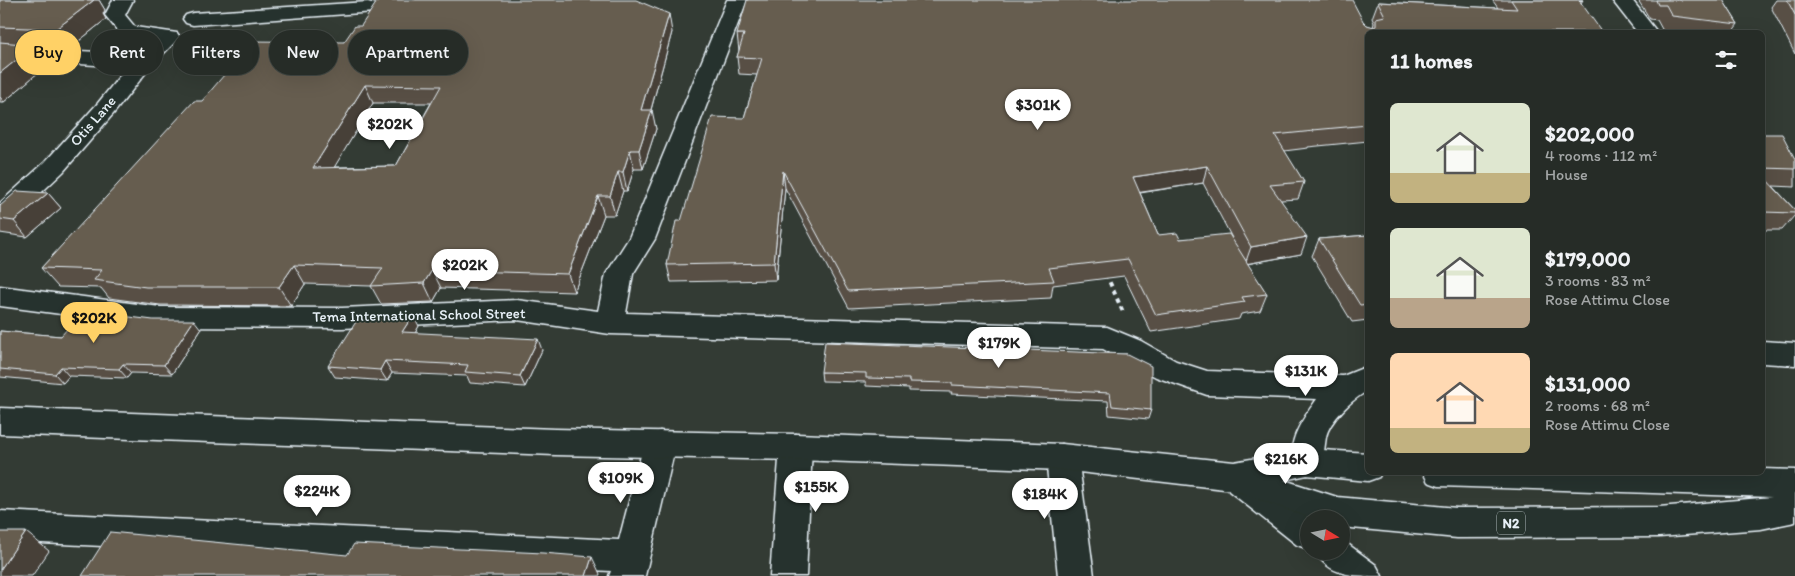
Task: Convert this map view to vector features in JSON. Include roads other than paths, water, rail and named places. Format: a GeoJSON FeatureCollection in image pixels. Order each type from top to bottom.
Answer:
{"type":"FeatureCollection","features":[{"type":"Feature","properties":{"kind":"main road"},"geometry":{"type":"LineString","coordinates":[[123,0],[115,15],[129,32],[170,38]]}},
{"type":"Feature","properties":{"kind":"main road","name":"Otis Lane"},"geometry":{"type":"LineString","coordinates":[[163,44],[212,0]]}},
{"type":"Feature","properties":{"kind":"main road"},"geometry":{"type":"LineString","coordinates":[[610,323],[620,274],[642,239],[737,0]]}},
{"type":"Feature","properties":{"kind":"main road"},"geometry":{"type":"LineString","coordinates":[[1622,0],[1645,30]]}},
{"type":"Feature","properties":{"kind":"main road"},"geometry":{"type":"LineString","coordinates":[[192,19],[368,8]]}},
{"type":"Feature","properties":{"kind":"main road"},"geometry":{"type":"LineString","coordinates":[[0,53],[91,58]]}},
{"type":"Feature","properties":{"kind":"main road","name":"Otis Lane"},"geometry":{"type":"LineString","coordinates":[[0,217],[54,167],[106,108],[132,75]]}},
{"type":"Feature","properties":{"kind":"main road","name":"Tema International School Street"},"geometry":{"type":"LineString","coordinates":[[0,296],[160,317],[342,318],[517,310],[610,323],[1107,338],[1166,369],[1207,383],[1357,383]]}},
{"type":"Feature","properties":{"kind":"main road"},"geometry":{"type":"LineString","coordinates":[[1765,352],[1795,354]]}},
{"type":"Feature","properties":{"kind":"main road"},"geometry":{"type":"LineString","coordinates":[[1307,462],[1311,432],[1328,407],[1357,383]]}},
{"type":"Feature","properties":{"kind":"main road","name":"N2"},"geometry":{"type":"LineString","coordinates":[[0,421],[555,442],[796,447],[1062,457],[1234,476],[1296,500],[1337,512],[1457,523],[1659,522],[1761,514],[1795,507]]}},
{"type":"Feature","properties":{"kind":"main road"},"geometry":{"type":"LineString","coordinates":[[0,526],[630,566],[660,444]]}},
{"type":"Feature","properties":{"kind":"main road"},"geometry":{"type":"LineString","coordinates":[[788,576],[796,447]]}},
{"type":"Feature","properties":{"kind":"main road"},"geometry":{"type":"LineString","coordinates":[[1062,457],[1076,576]]}},
{"type":"Feature","properties":{"kind":"main road","name":"N2"},"geometry":{"type":"LineString","coordinates":[[1234,476],[1307,462],[1365,467]]}},
{"type":"Feature","properties":{"kind":"main road"},"geometry":{"type":"LineString","coordinates":[[1528,475],[1795,484]]}},
{"type":"Feature","properties":{"kind":"main road"},"geometry":{"type":"LineString","coordinates":[[1234,476],[1300,527]]}},
{"type":"Feature","properties":{"kind":"main road"},"geometry":{"type":"LineString","coordinates":[[1344,560],[1364,576]]}}]}
